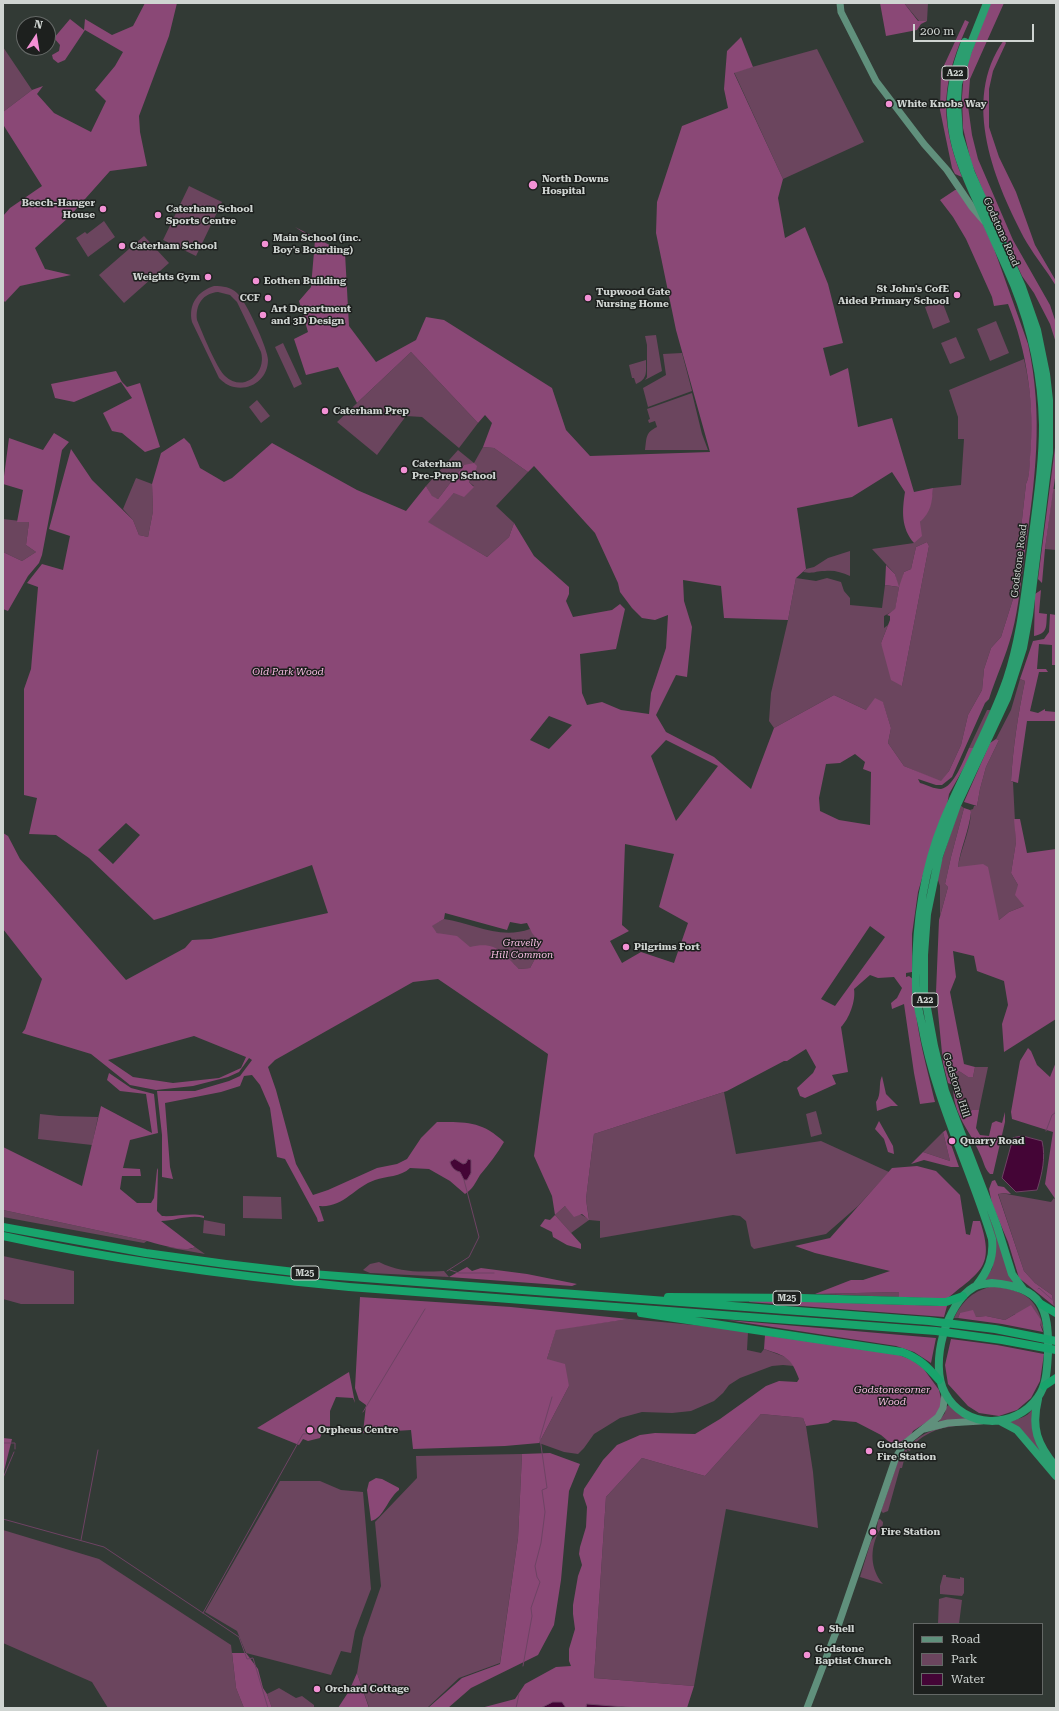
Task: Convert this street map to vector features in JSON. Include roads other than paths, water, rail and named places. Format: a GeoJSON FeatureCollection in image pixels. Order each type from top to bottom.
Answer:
{"type":"FeatureCollection","features":[{"type":"Feature","properties":{"kind":"highway","name":"A22"},"geometry":{"type":"LineString","coordinates":[[975,198],[962,167],[953,136],[950,116],[951,95],[958,62],[981,3]]}},
{"type":"Feature","properties":{"kind":"highway","name":"A22"},"geometry":{"type":"LineString","coordinates":[[984,203],[971,173],[960,141],[957,102],[958,84],[962,69],[987,3]]}},
{"type":"Feature","properties":{"kind":"highway","name":"Godstone Road"},"geometry":{"type":"LineString","coordinates":[[924,891],[928,867],[942,824],[1000,698],[1013,660],[1023,609],[1039,485],[1043,423],[1039,376],[1035,352],[1030,332],[1014,287],[975,198]]}},
{"type":"Feature","properties":{"kind":"highway","name":"Godstone Road"},"geometry":{"type":"LineString","coordinates":[[934,876],[939,856],[957,805],[1007,698],[1023,648],[1030,611],[1050,453],[1049,400],[1046,374],[1037,330],[1022,287],[984,203]]}},
{"type":"Feature","properties":{"kind":"highway","name":"Godstone Hill"},"geometry":{"type":"LineString","coordinates":[[934,876],[928,914],[924,970],[924,992],[934,1046],[945,1090],[997,1226],[1012,1274],[1023,1289]]}},
{"type":"Feature","properties":{"kind":"highway","name":"Godstone Hill"},"geometry":{"type":"LineString","coordinates":[[924,891],[916,954],[916,991],[925,1046],[955,1138],[992,1239],[993,1249],[990,1264],[976,1286]]}},
{"type":"Feature","properties":{"kind":"highway","name":"M25"},"geometry":{"type":"LineString","coordinates":[[3,1226],[146,1253],[251,1268],[346,1277],[938,1322],[959,1324],[1056,1341]]}},
{"type":"Feature","properties":{"kind":"highway","name":"M25"},"geometry":{"type":"LineString","coordinates":[[3,1236],[146,1262],[254,1278],[364,1288],[936,1331],[1055,1350]]}},
{"type":"Feature","properties":{"kind":"highway"},"geometry":{"type":"LineString","coordinates":[[1056,1313],[1041,1304],[1023,1289],[1007,1284],[992,1283],[976,1286],[962,1296],[953,1311],[942,1343],[938,1368],[939,1380],[945,1394],[957,1408],[963,1413],[981,1421],[1000,1422],[1017,1430],[1056,1476]]}},
{"type":"Feature","properties":{"kind":"highway","name":"M25"},"geometry":{"type":"LineString","coordinates":[[610,1297],[802,1298],[946,1302],[962,1296]]}},
{"type":"Feature","properties":{"kind":"highway","name":"M25"},"geometry":{"type":"LineString","coordinates":[[592,1304],[678,1319],[902,1352],[922,1361],[939,1380]]}},
{"type":"Feature","properties":{"kind":"highway"},"geometry":{"type":"LineString","coordinates":[[1041,1304],[1046,1315],[1049,1332],[1048,1365],[1044,1386],[1038,1398],[1036,1407],[1035,1429],[1042,1448],[1056,1466]]}},
{"type":"Feature","properties":{"kind":"highway"},"geometry":{"type":"LineString","coordinates":[[1044,1386],[1056,1378]]}},
{"type":"Feature","properties":{"kind":"highway"},"geometry":{"type":"LineString","coordinates":[[1000,1422],[1021,1413],[1038,1398]]}},
{"type":"Feature","properties":{"kind":"main road"},"geometry":{"type":"LineString","coordinates":[[840,3],[842,12],[876,81],[972,207],[986,223]]}},
{"type":"Feature","properties":{"kind":"main road"},"geometry":{"type":"LineString","coordinates":[[962,192],[975,198]]}},
{"type":"Feature","properties":{"kind":"main road","name":"Godstone Road"},"geometry":{"type":"LineString","coordinates":[[975,198],[984,203]]}},
{"type":"Feature","properties":{"kind":"main road"},"geometry":{"type":"LineString","coordinates":[[807,1708],[838,1627],[894,1461],[904,1444],[938,1417],[941,1413],[945,1394]]}},
{"type":"Feature","properties":{"kind":"main road"},"geometry":{"type":"LineString","coordinates":[[924,1429],[948,1424],[981,1421]]}},
{"type":"Feature","properties":{"kind":"water"},"geometry":{"type":"Polygon","coordinates":[[[1023,1136],[1042,1141],[1044,1154],[1043,1166],[1037,1190],[1016,1192],[1002,1178],[1013,1138],[1023,1136]]]}},
{"type":"Feature","properties":{"kind":"water"},"geometry":{"type":"Polygon","coordinates":[[[455,1159],[463,1164],[466,1163],[468,1159],[471,1160],[471,1173],[467,1180],[464,1180],[460,1172],[451,1166],[450,1162],[455,1159]]]}},
{"type":"Feature","properties":{"kind":"water"},"geometry":{"type":"Polygon","coordinates":[[[553,1702],[562,1702],[566,1708],[541,1708],[553,1702]]]}},
{"type":"Feature","properties":{"kind":"water"},"geometry":{"type":"Polygon","coordinates":[[[587,1704],[638,1708],[586,1708],[587,1704]]]}},
{"type":"Feature","properties":{"kind":"waterway"},"geometry":{"type":"LineString","coordinates":[[1046,1131],[1052,1115],[1055,1113],[1056,1107]]}},
{"type":"Feature","properties":{"kind":"waterway"},"geometry":{"type":"LineString","coordinates":[[447,1271],[469,1257],[479,1237],[464,1180]]}},
{"type":"Feature","properties":{"kind":"waterway"},"geometry":{"type":"LineString","coordinates":[[1056,1266],[1056,1276]]}},
{"type":"Feature","properties":{"kind":"waterway"},"geometry":{"type":"LineString","coordinates":[[450,1270],[459,1273],[494,1273]]}},
{"type":"Feature","properties":{"kind":"waterway"},"geometry":{"type":"LineString","coordinates":[[1038,1289],[1039,1288],[1056,1303]]}},
{"type":"Feature","properties":{"kind":"waterway"},"geometry":{"type":"LineString","coordinates":[[363,1412],[425,1309]]}},
{"type":"Feature","properties":{"kind":"waterway"},"geometry":{"type":"LineString","coordinates":[[523,1666],[532,1616],[531,1608],[540,1582],[537,1577],[535,1566],[541,1543],[545,1512],[542,1490],[547,1488],[540,1438],[552,1397]]}},
{"type":"Feature","properties":{"kind":"waterway"},"geometry":{"type":"LineString","coordinates":[[203,1613],[303,1434],[328,1432]]}},
{"type":"Feature","properties":{"kind":"waterway"},"geometry":{"type":"LineString","coordinates":[[3,1443],[15,1443],[15,1449]]}},
{"type":"Feature","properties":{"kind":"waterway"},"geometry":{"type":"LineString","coordinates":[[81,1540],[98,1450]]}},
{"type":"Feature","properties":{"kind":"waterway"},"geometry":{"type":"LineString","coordinates":[[3,1478],[14,1452]]}},
{"type":"Feature","properties":{"kind":"waterway"},"geometry":{"type":"LineString","coordinates":[[3,1519],[104,1547],[239,1637],[247,1659],[253,1658],[268,1708]]}},
{"type":"Feature","properties":{"kind":"waterway"},"geometry":{"type":"LineString","coordinates":[[516,1708],[519,1694]]}},
{"type":"Feature","properties":{"kind":"place","name":"White Knobs Way"},"geometry":{"type":"Point","coordinates":[889,104]}},
{"type":"Feature","properties":{"kind":"place","name":"North Downs Hospital"},"geometry":{"type":"Point","coordinates":[533,185]}},
{"type":"Feature","properties":{"kind":"place","name":"Beech-Hanger House"},"geometry":{"type":"Point","coordinates":[103,209]}},
{"type":"Feature","properties":{"kind":"place","name":"Caterham School Sports Centre"},"geometry":{"type":"Point","coordinates":[158,215]}},
{"type":"Feature","properties":{"kind":"place","name":"Main School (inc. Boy's Boarding)"},"geometry":{"type":"Point","coordinates":[265,244]}},
{"type":"Feature","properties":{"kind":"place","name":"Caterham School"},"geometry":{"type":"Point","coordinates":[122,246]}},
{"type":"Feature","properties":{"kind":"place","name":"Weights Gym"},"geometry":{"type":"Point","coordinates":[208,277]}},
{"type":"Feature","properties":{"kind":"place","name":"Eothen Building"},"geometry":{"type":"Point","coordinates":[256,281]}},
{"type":"Feature","properties":{"kind":"place","name":"St John's CofE Aided Primary School"},"geometry":{"type":"Point","coordinates":[957,295]}},
{"type":"Feature","properties":{"kind":"place","name":"CCF"},"geometry":{"type":"Point","coordinates":[268,298]}},
{"type":"Feature","properties":{"kind":"place","name":"Tupwood Gate Nursing Home"},"geometry":{"type":"Point","coordinates":[588,298]}},
{"type":"Feature","properties":{"kind":"place","name":"Art Department and 3D Design"},"geometry":{"type":"Point","coordinates":[263,315]}},
{"type":"Feature","properties":{"kind":"place","name":"Caterham Prep"},"geometry":{"type":"Point","coordinates":[325,411]}},
{"type":"Feature","properties":{"kind":"place","name":"Caterham Pre-Prep School"},"geometry":{"type":"Point","coordinates":[404,470]}},
{"type":"Feature","properties":{"kind":"place","name":"Pilgrims Fort"},"geometry":{"type":"Point","coordinates":[626,947]}},
{"type":"Feature","properties":{"kind":"place","name":"Quarry Road"},"geometry":{"type":"Point","coordinates":[952,1141]}},
{"type":"Feature","properties":{"kind":"place","name":"Orpheus Centre"},"geometry":{"type":"Point","coordinates":[310,1430]}},
{"type":"Feature","properties":{"kind":"place","name":"Godstone Fire Station"},"geometry":{"type":"Point","coordinates":[869,1451]}},
{"type":"Feature","properties":{"kind":"place","name":"Fire Station"},"geometry":{"type":"Point","coordinates":[873,1532]}},
{"type":"Feature","properties":{"kind":"place","name":"Shell"},"geometry":{"type":"Point","coordinates":[821,1629]}},
{"type":"Feature","properties":{"kind":"place","name":"Godstone Baptist Church"},"geometry":{"type":"Point","coordinates":[807,1655]}},
{"type":"Feature","properties":{"kind":"place","name":"Orchard Cottage"},"geometry":{"type":"Point","coordinates":[317,1689]}},
{"type":"Feature","properties":{"kind":"park label","name":"Old Park Wood"},"geometry":{"type":"Point","coordinates":[288,672]}},
{"type":"Feature","properties":{"kind":"park label","name":"Gravelly Hill Common"},"geometry":{"type":"Point","coordinates":[522,948]}},
{"type":"Feature","properties":{"kind":"park label","name":"Godstonecorner Wood"},"geometry":{"type":"Point","coordinates":[892,1396]}}]}
